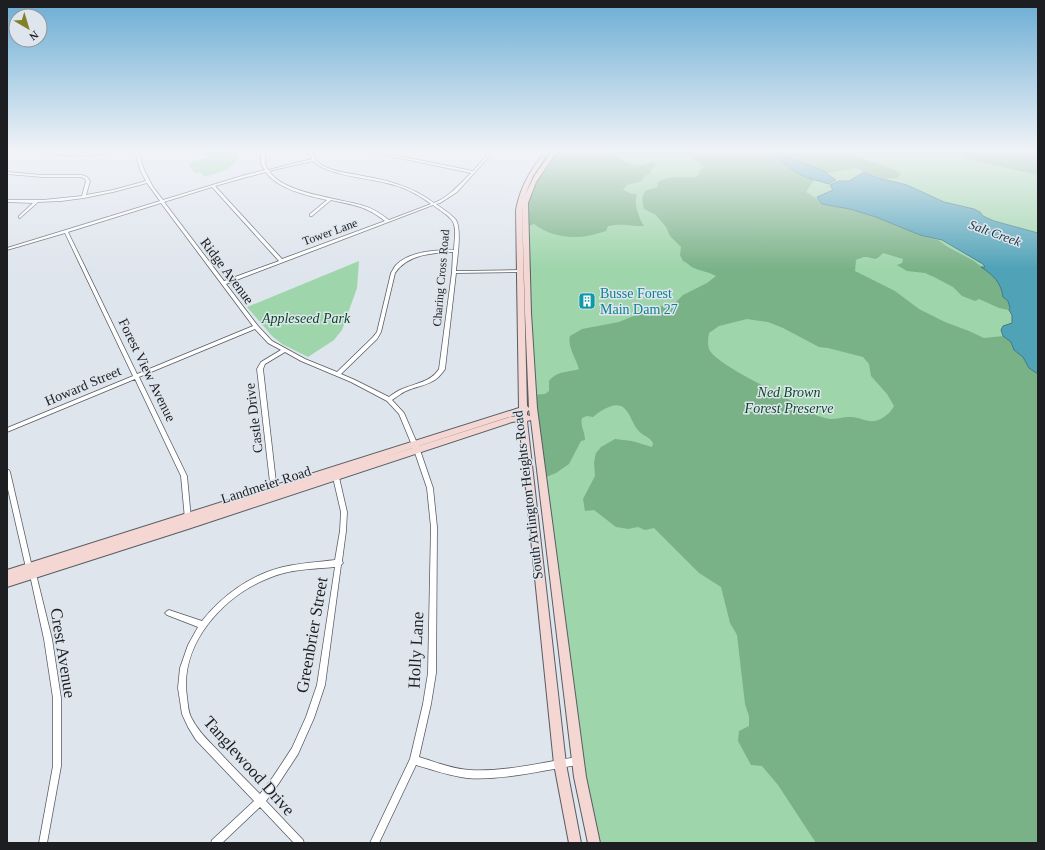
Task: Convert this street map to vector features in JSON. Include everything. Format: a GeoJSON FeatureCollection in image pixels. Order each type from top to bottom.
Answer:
{"type":"FeatureCollection","features":[{"type":"Feature","properties":{"kind":"main road","name":"South Arlington Heights Road"},"geometry":{"type":"LineString","coordinates":[[524,190],[519,210],[523,414],[560,764],[576,843]]}},
{"type":"Feature","properties":{"kind":"main road","name":"South Arlington Heights Road"},"geometry":{"type":"LineString","coordinates":[[529,190],[524,203],[528,314],[534,413],[578,761],[594,843]]}},
{"type":"Feature","properties":{"kind":"main road","name":"Landmeier Road"},"geometry":{"type":"LineString","coordinates":[[7,582],[31,571],[275,494],[416,447],[512,420],[523,414],[534,413]]}},
{"type":"Feature","properties":{"kind":"main road","name":"Landmeier Road"},"geometry":{"type":"LineString","coordinates":[[7,575],[31,571]]}},
{"type":"Feature","properties":{"kind":"street"},"geometry":{"type":"LineString","coordinates":[[84,197],[86,190]]}},
{"type":"Feature","properties":{"kind":"street"},"geometry":{"type":"LineString","coordinates":[[7,201],[36,202],[84,197],[115,190]]}},
{"type":"Feature","properties":{"kind":"street","name":"Ridge Avenue"},"geometry":{"type":"LineString","coordinates":[[153,190],[256,327],[270,342],[303,360],[338,374],[389,400],[401,413],[416,447]]}},
{"type":"Feature","properties":{"kind":"street"},"geometry":{"type":"LineString","coordinates":[[7,249],[200,190]]}},
{"type":"Feature","properties":{"kind":"street"},"geometry":{"type":"LineString","coordinates":[[216,190],[281,261]]}},
{"type":"Feature","properties":{"kind":"street"},"geometry":{"type":"LineString","coordinates":[[294,190],[366,207],[388,221]]}},
{"type":"Feature","properties":{"kind":"street","name":"Charing Cross Road"},"geometry":{"type":"LineString","coordinates":[[389,400],[400,392],[431,381],[441,372],[443,366],[454,272],[457,233],[455,222],[450,216],[434,204],[410,190]]}},
{"type":"Feature","properties":{"kind":"street","name":"Tower Lane"},"geometry":{"type":"LineString","coordinates":[[224,283],[434,204],[452,194],[456,190]]}},
{"type":"Feature","properties":{"kind":"street"},"geometry":{"type":"LineString","coordinates":[[311,215],[330,199]]}},
{"type":"Feature","properties":{"kind":"street"},"geometry":{"type":"LineString","coordinates":[[20,218],[36,202]]}},
{"type":"Feature","properties":{"kind":"street","name":"Forest View Avenue"},"geometry":{"type":"LineString","coordinates":[[66,231],[184,476],[188,522]]}},
{"type":"Feature","properties":{"kind":"street"},"geometry":{"type":"LineString","coordinates":[[338,374],[375,338],[379,332],[393,273],[397,266],[425,253],[455,251]]}},
{"type":"Feature","properties":{"kind":"street"},"geometry":{"type":"LineString","coordinates":[[454,272],[521,271]]}},
{"type":"Feature","properties":{"kind":"street","name":"Howard Street"},"geometry":{"type":"LineString","coordinates":[[7,430],[256,327]]}},
{"type":"Feature","properties":{"kind":"street","name":"Castle Drive"},"geometry":{"type":"LineString","coordinates":[[275,494],[260,369],[263,363],[285,350]]}},
{"type":"Feature","properties":{"kind":"street","name":"Holly Lane"},"geometry":{"type":"LineString","coordinates":[[374,843],[414,760],[427,704],[432,673],[434,527],[430,488],[416,447]]}},
{"type":"Feature","properties":{"kind":"street","name":"Crest Avenue"},"geometry":{"type":"LineString","coordinates":[[7,472],[48,639],[57,698],[57,766],[42,843]]}},
{"type":"Feature","properties":{"kind":"street","name":"Greenbrier Street"},"geometry":{"type":"LineString","coordinates":[[216,843],[260,801],[276,780],[295,751],[313,711],[321,685],[340,563],[344,512],[335,474]]}},
{"type":"Feature","properties":{"kind":"street","name":"Tanglewood Drive"},"geometry":{"type":"LineString","coordinates":[[300,843],[198,737],[189,721],[182,696],[185,664],[191,646],[202,625],[234,594],[251,582],[266,575],[293,568],[340,563]]}},
{"type":"Feature","properties":{"kind":"street"},"geometry":{"type":"LineString","coordinates":[[169,613],[202,625]]}},
{"type":"Feature","properties":{"kind":"street"},"geometry":{"type":"LineString","coordinates":[[414,760],[456,772],[467,773],[516,771],[578,761]]}},
{"type":"Feature","properties":{"kind":"green space"},"geometry":{"type":"Polygon","coordinates":[[[530,190],[623,190],[632,194],[637,194],[636,206],[644,226],[613,225],[608,226],[606,231],[597,234],[578,237],[560,236],[534,224],[525,227],[526,196],[530,190]]]}},
{"type":"Feature","properties":{"kind":"green space","name":"Ned Brown Forest Preserve"},"geometry":{"type":"Polygon","coordinates":[[[542,190],[1038,190],[1038,843],[594,843],[551,550],[538,395],[532,395],[525,227],[542,190]]]}},
{"type":"Feature","properties":{"kind":"green space","name":"Ned Brown Forest Preserve"},"geometry":{"type":"Polygon","coordinates":[[[648,190],[808,190],[806,192],[829,206],[841,206],[876,217],[920,235],[938,240],[974,261],[995,277],[1002,289],[1003,297],[1008,301],[1010,308],[1009,310],[999,308],[979,299],[975,301],[962,296],[953,287],[934,277],[925,273],[907,271],[897,265],[902,263],[903,259],[883,253],[876,259],[865,257],[856,260],[855,271],[895,291],[919,309],[945,322],[984,338],[1003,336],[1011,342],[1014,350],[1023,357],[1029,368],[1038,374],[1038,843],[816,843],[778,785],[762,766],[751,765],[738,741],[739,731],[749,726],[749,716],[745,704],[737,635],[730,623],[721,587],[699,573],[654,528],[645,530],[638,527],[628,529],[616,527],[594,510],[585,511],[583,499],[595,476],[594,462],[596,453],[601,447],[615,439],[632,441],[652,447],[653,443],[650,439],[639,431],[626,410],[618,405],[610,407],[593,417],[587,416],[582,418],[585,440],[581,441],[569,464],[556,473],[541,479],[532,395],[545,394],[549,391],[549,381],[552,377],[563,372],[579,369],[571,348],[569,340],[570,336],[582,329],[619,322],[648,310],[676,302],[683,295],[707,283],[716,276],[694,268],[683,261],[680,255],[681,247],[670,236],[666,227],[656,215],[644,209],[642,200],[643,195],[648,190]],[[747,319],[719,326],[709,333],[709,349],[715,357],[732,369],[807,411],[828,419],[854,417],[874,421],[884,417],[892,410],[894,406],[887,394],[871,376],[869,364],[863,357],[819,347],[783,328],[768,322],[747,319]]]}},
{"type":"Feature","properties":{"kind":"green space","name":"Appleseed Park"},"geometry":{"type":"Polygon","coordinates":[[[359,261],[357,288],[342,330],[334,340],[308,357],[282,344],[272,336],[247,307],[359,261]]]}},
{"type":"Feature","properties":{"kind":"water","name":"Salt Creek"},"geometry":{"type":"Polygon","coordinates":[[[833,190],[917,190],[944,202],[974,209],[980,212],[983,216],[994,221],[1038,233],[1038,374],[1029,368],[1023,357],[1014,350],[1011,342],[1003,336],[1001,330],[1003,326],[1012,323],[1012,315],[1009,310],[1010,308],[1008,301],[1003,297],[998,283],[993,276],[981,267],[985,267],[983,264],[942,240],[920,235],[876,217],[850,209],[822,204],[817,197],[833,190]]]}},
{"type":"Feature","properties":{"kind":"place","name":"Busse Forest Main Dam 27"},"geometry":{"type":"Point","coordinates":[587,301]}}]}
